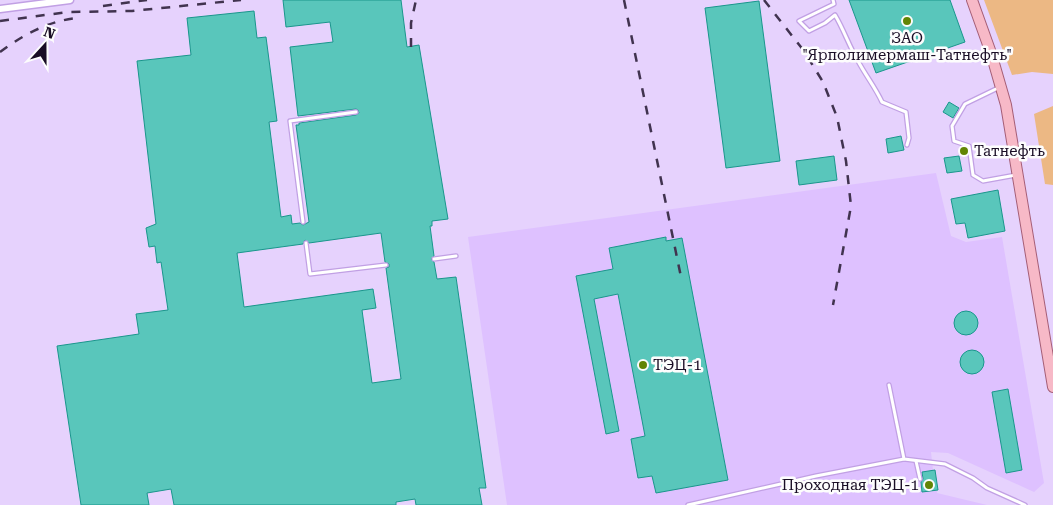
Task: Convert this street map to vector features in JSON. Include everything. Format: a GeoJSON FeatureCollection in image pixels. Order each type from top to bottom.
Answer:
{"type":"FeatureCollection","features":[{"type":"Feature","properties":{"kind":"main road"},"geometry":{"type":"LineString","coordinates":[[972,0],[1001,86],[1053,387]]}},
{"type":"Feature","properties":{"kind":"street"},"geometry":{"type":"LineString","coordinates":[[0,9],[70,0]]}},
{"type":"Feature","properties":{"kind":"lane"},"geometry":{"type":"LineString","coordinates":[[833,0],[834,4],[799,21],[809,31],[825,24],[835,15],[858,61],[874,85],[882,102],[906,112],[909,138],[907,145]]}},
{"type":"Feature","properties":{"kind":"lane"},"geometry":{"type":"LineString","coordinates":[[1001,86],[965,104],[952,126],[954,141],[969,146],[973,175],[983,181],[1017,175]]}},
{"type":"Feature","properties":{"kind":"lane"},"geometry":{"type":"LineString","coordinates":[[303,222],[290,121],[356,112]]}},
{"type":"Feature","properties":{"kind":"lane"},"geometry":{"type":"LineString","coordinates":[[306,243],[310,274],[386,265]]}},
{"type":"Feature","properties":{"kind":"lane"},"geometry":{"type":"LineString","coordinates":[[434,259],[456,256]]}},
{"type":"Feature","properties":{"kind":"lane"},"geometry":{"type":"LineString","coordinates":[[889,385],[904,459]]}},
{"type":"Feature","properties":{"kind":"lane"},"geometry":{"type":"LineString","coordinates":[[688,505],[816,476],[904,459],[945,464],[973,478],[987,488],[1025,505]]}},
{"type":"Feature","properties":{"kind":"lane"},"geometry":{"type":"LineString","coordinates":[[916,461],[920,479]]}},
{"type":"Feature","properties":{"kind":"shaded area"},"geometry":{"type":"Polygon","coordinates":[[[984,0],[1053,0],[1053,74],[1032,72],[1012,75],[984,0]]]}},
{"type":"Feature","properties":{"kind":"shaded area"},"geometry":{"type":"Polygon","coordinates":[[[1053,106],[1053,185],[1045,184],[1034,114],[1053,106]]]}},
{"type":"Feature","properties":{"kind":"shaded area"},"geometry":{"type":"Polygon","coordinates":[[[936,173],[951,236],[966,242],[1002,237],[1044,483],[1034,492],[948,453],[931,452],[937,493],[987,505],[507,505],[468,237],[936,173]]]}},
{"type":"Feature","properties":{"kind":"building"},"geometry":{"type":"Polygon","coordinates":[[[283,0],[401,0],[407,47],[419,45],[448,219],[432,221],[432,226],[430,226],[434,256],[431,259],[434,262],[437,279],[456,277],[486,488],[479,488],[482,505],[416,505],[415,499],[396,502],[396,505],[174,505],[171,489],[147,493],[149,505],[81,505],[57,346],[139,334],[136,314],[168,310],[161,262],[157,263],[155,246],[149,247],[146,228],[156,224],[137,61],[191,55],[187,18],[254,11],[257,38],[266,37],[277,121],[269,122],[281,217],[291,215],[292,224],[300,223],[303,225],[309,222],[296,125],[359,113],[356,109],[298,116],[290,47],[333,42],[330,22],[286,27],[283,0]],[[381,233],[309,243],[305,240],[303,244],[237,253],[244,307],[373,289],[376,308],[362,310],[372,383],[401,379],[386,268],[389,267],[389,264],[385,262],[381,233]]]}},
{"type":"Feature","properties":{"kind":"building","name":"ЗАО \"Ярполимермаш-Татнефть\""},"geometry":{"type":"Polygon","coordinates":[[[849,0],[950,0],[965,42],[876,73],[849,0]]]}},
{"type":"Feature","properties":{"kind":"building"},"geometry":{"type":"Polygon","coordinates":[[[759,1],[780,161],[726,168],[705,8],[759,1]]]}},
{"type":"Feature","properties":{"kind":"building"},"geometry":{"type":"Polygon","coordinates":[[[949,102],[959,108],[953,118],[943,112],[949,102]]]}},
{"type":"Feature","properties":{"kind":"building"},"geometry":{"type":"Polygon","coordinates":[[[901,136],[904,150],[888,153],[886,139],[901,136]]]}},
{"type":"Feature","properties":{"kind":"building"},"geometry":{"type":"Polygon","coordinates":[[[834,156],[837,180],[799,185],[796,161],[834,156]]]}},
{"type":"Feature","properties":{"kind":"building"},"geometry":{"type":"Polygon","coordinates":[[[959,156],[962,171],[947,173],[944,158],[959,156]]]}},
{"type":"Feature","properties":{"kind":"building"},"geometry":{"type":"Polygon","coordinates":[[[998,190],[1005,231],[968,238],[965,223],[956,224],[951,199],[998,190]]]}},
{"type":"Feature","properties":{"kind":"building"},"geometry":{"type":"Polygon","coordinates":[[[666,237],[666,241],[682,238],[728,480],[656,493],[652,476],[638,478],[631,439],[645,436],[618,294],[594,299],[619,431],[606,434],[576,276],[613,269],[609,248],[666,237]]]}},
{"type":"Feature","properties":{"kind":"building"},"geometry":{"type":"Polygon","coordinates":[[[966,311],[975,314],[978,323],[975,332],[966,335],[957,332],[954,323],[957,314],[966,311]]]}},
{"type":"Feature","properties":{"kind":"building"},"geometry":{"type":"Polygon","coordinates":[[[972,350],[981,353],[984,362],[981,371],[972,374],[963,371],[960,362],[963,353],[972,350]]]}},
{"type":"Feature","properties":{"kind":"building"},"geometry":{"type":"Polygon","coordinates":[[[1008,389],[1022,470],[1006,473],[992,392],[1008,389]]]}},
{"type":"Feature","properties":{"kind":"building","name":"Проходная ТЭЦ-1"},"geometry":{"type":"Polygon","coordinates":[[[935,470],[938,490],[922,492],[922,472],[935,470]]]}},
{"type":"Feature","properties":{"kind":"railway"},"geometry":{"type":"LineString","coordinates":[[103,6],[147,0]]}},
{"type":"Feature","properties":{"kind":"railway"},"geometry":{"type":"LineString","coordinates":[[0,21],[68,12],[132,11],[241,0]]}},
{"type":"Feature","properties":{"kind":"railway"},"geometry":{"type":"LineString","coordinates":[[411,47],[411,23],[416,0]]}},
{"type":"Feature","properties":{"kind":"railway"},"geometry":{"type":"LineString","coordinates":[[624,0],[681,277]]}},
{"type":"Feature","properties":{"kind":"railway"},"geometry":{"type":"LineString","coordinates":[[764,0],[804,51],[823,82],[837,117],[846,161],[851,206],[833,305]]}},
{"type":"Feature","properties":{"kind":"railway"},"geometry":{"type":"LineString","coordinates":[[0,52],[36,30],[56,22],[77,18]]}},
{"type":"Feature","properties":{"kind":"place","name":"ЗАО \"Ярполимермаш-Татнефть\""},"geometry":{"type":"Point","coordinates":[907,21]}},
{"type":"Feature","properties":{"kind":"place","name":"Татнефть"},"geometry":{"type":"Point","coordinates":[964,151]}},
{"type":"Feature","properties":{"kind":"place","name":"ТЭЦ-1"},"geometry":{"type":"Point","coordinates":[643,365]}},
{"type":"Feature","properties":{"kind":"place","name":"Проходная ТЭЦ-1"},"geometry":{"type":"Point","coordinates":[929,485]}}]}
